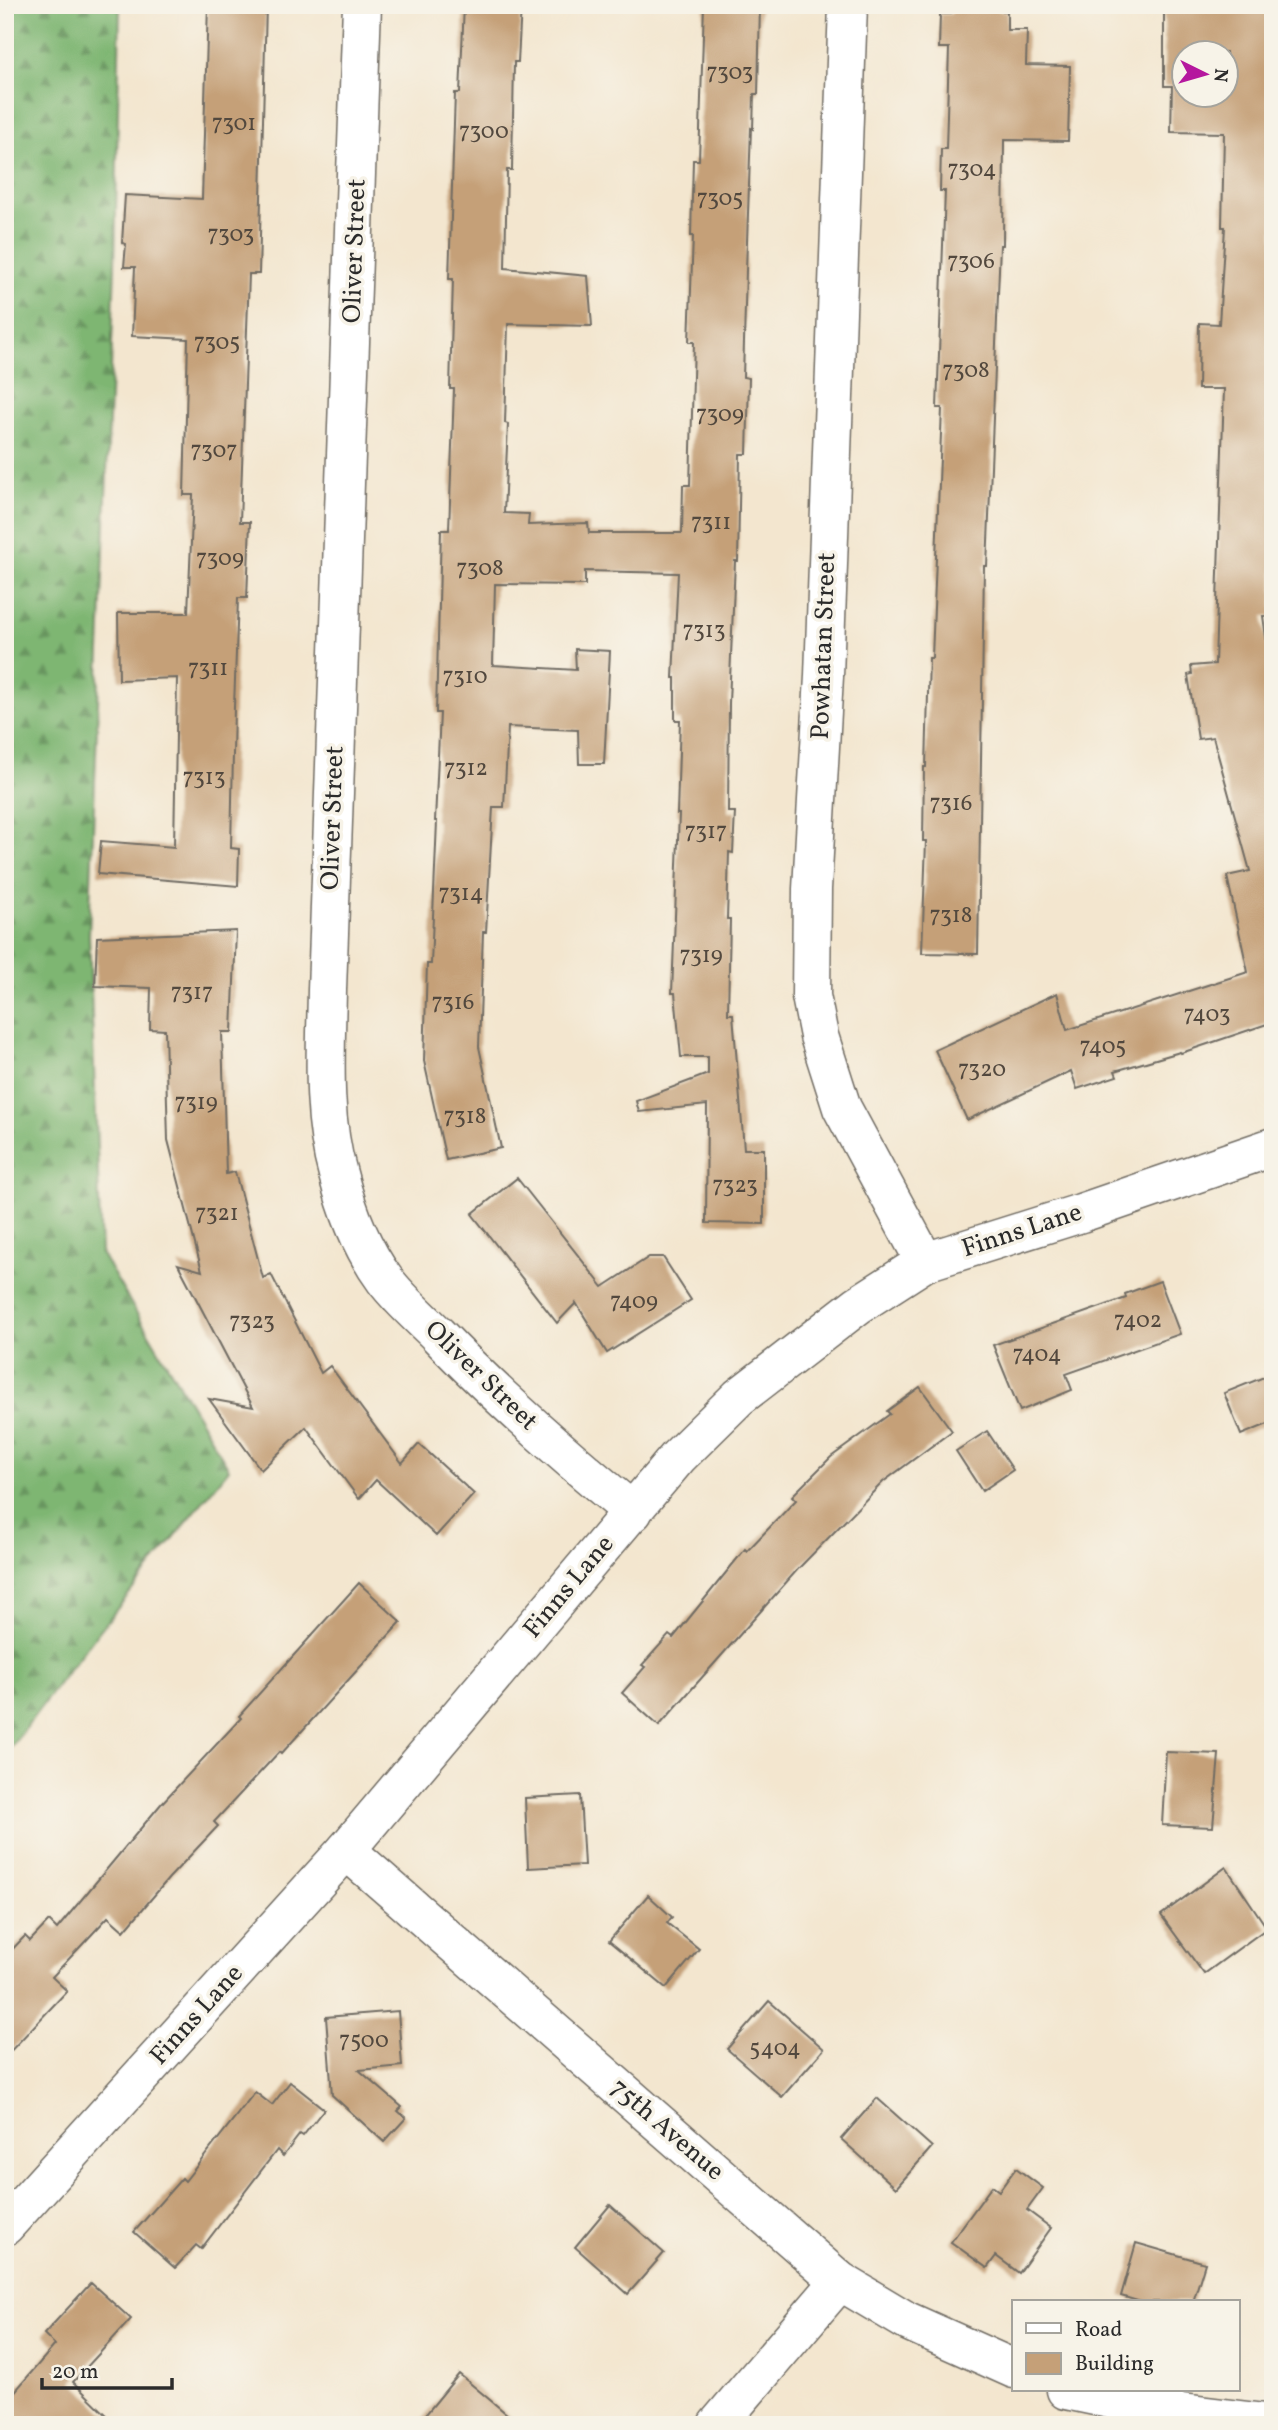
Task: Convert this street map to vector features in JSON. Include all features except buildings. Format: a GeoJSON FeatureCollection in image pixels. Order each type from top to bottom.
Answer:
{"type":"FeatureCollection","features":[{"type":"Feature","properties":{"kind":"street","name":"Oliver Street"},"geometry":{"type":"LineString","coordinates":[[362,5],[327,990],[329,1131],[338,1174],[358,1232],[385,1280],[454,1352],[555,1448],[633,1511]]}},
{"type":"Feature","properties":{"kind":"street","name":"Powhatan Street"},"geometry":{"type":"LineString","coordinates":[[848,5],[824,676],[812,889],[811,996],[819,1036],[842,1108],[925,1262]]}},
{"type":"Feature","properties":{"kind":"street","name":"Finns Lane"},"geometry":{"type":"LineString","coordinates":[[5,2226],[346,1850],[678,1457],[739,1397],[858,1305],[925,1262],[1081,1213],[1273,1147]]}},
{"type":"Feature","properties":{"kind":"street","name":"75th Avenue"},"geometry":{"type":"LineString","coordinates":[[346,1850],[840,2281],[907,2321],[1012,2368]]}},
{"type":"Feature","properties":{"kind":"street"},"geometry":{"type":"LineString","coordinates":[[718,2425],[840,2281]]}},
{"type":"Feature","properties":{"kind":"street"},"geometry":{"type":"LineString","coordinates":[[1076,2392],[1166,2411],[1273,2424]]}},
{"type":"Feature","properties":{"kind":"green space"},"geometry":{"type":"Polygon","coordinates":[[[5,5],[120,5],[115,266],[89,935],[101,1253],[229,1469],[77,1659],[5,1755],[5,5]]]}}]}
